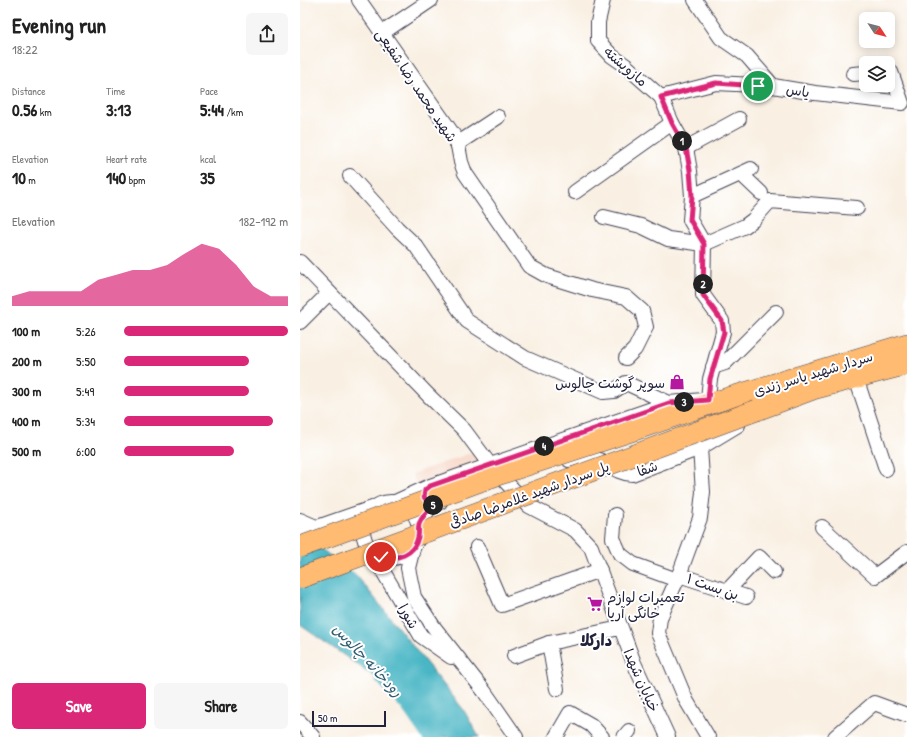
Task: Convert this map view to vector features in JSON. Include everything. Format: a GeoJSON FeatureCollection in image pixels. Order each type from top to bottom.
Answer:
{"type":"FeatureCollection","features":[{"type":"Feature","properties":{"kind":"highway","name":"سردار شهید یاسر زندی"},"geometry":{"type":"LineString","coordinates":[[743,394],[907,344]]}},
{"type":"Feature","properties":{"kind":"highway","name":"سردار شهید یاسر زندی"},"geometry":{"type":"LineString","coordinates":[[743,394],[770,396],[816,388],[907,364]]}},
{"type":"Feature","properties":{"kind":"highway","name":"سردار شهید یاسر زندی"},"geometry":{"type":"LineString","coordinates":[[757,410],[816,388]]}},
{"type":"Feature","properties":{"kind":"highway"},"geometry":{"type":"LineString","coordinates":[[300,547],[497,475],[634,430],[712,401],[743,394]]}},
{"type":"Feature","properties":{"kind":"highway","name":"پل سردار شهید غلامرضا صادقی"},"geometry":{"type":"LineString","coordinates":[[300,578],[757,410]]}},
{"type":"Feature","properties":{"kind":"street","name":"شهید محمد رضا شفیعی"},"geometry":{"type":"LineString","coordinates":[[359,0],[457,140],[461,162],[465,173],[529,266],[547,276],[592,290],[626,297],[642,311],[646,326],[635,349],[626,358]]}},
{"type":"Feature","properties":{"kind":"street"},"geometry":{"type":"LineString","coordinates":[[382,33],[431,0]]}},
{"type":"Feature","properties":{"kind":"street","name":"مازوپشته"},"geometry":{"type":"LineString","coordinates":[[603,0],[598,22],[598,41],[612,56],[625,65],[661,97],[672,123],[686,148],[690,170],[692,196],[690,220],[704,244]]}},
{"type":"Feature","properties":{"kind":"street"},"geometry":{"type":"LineString","coordinates":[[695,0],[721,38],[747,56],[773,86]]}},
{"type":"Feature","properties":{"kind":"street","name":"یاس"},"geometry":{"type":"LineString","coordinates":[[661,97],[716,83],[773,86],[815,93],[902,103],[895,83]]}},
{"type":"Feature","properties":{"kind":"street"},"geometry":{"type":"LineString","coordinates":[[457,144],[498,117]]}},
{"type":"Feature","properties":{"kind":"street"},"geometry":{"type":"LineString","coordinates":[[686,148],[739,119]]}},
{"type":"Feature","properties":{"kind":"street"},"geometry":{"type":"LineString","coordinates":[[575,192],[672,123]]}},
{"type":"Feature","properties":{"kind":"street"},"geometry":{"type":"LineString","coordinates":[[692,196],[746,171],[761,192]]}},
{"type":"Feature","properties":{"kind":"street"},"geometry":{"type":"LineString","coordinates":[[350,176],[396,228],[416,246],[466,321],[524,358],[603,392],[614,390],[626,383],[669,403]]}},
{"type":"Feature","properties":{"kind":"street"},"geometry":{"type":"LineString","coordinates":[[604,217],[641,226],[668,239],[704,244],[745,226],[753,220],[770,201],[857,208]]}},
{"type":"Feature","properties":{"kind":"street"},"geometry":{"type":"LineString","coordinates":[[300,533],[383,503],[395,502],[430,486],[669,403],[712,401],[710,379],[724,332],[722,321],[703,295],[704,244]]}},
{"type":"Feature","properties":{"kind":"street"},"geometry":{"type":"LineString","coordinates":[[300,262],[428,395],[464,430],[490,465]]}},
{"type":"Feature","properties":{"kind":"street"},"geometry":{"type":"LineString","coordinates":[[300,322],[330,293]]}},
{"type":"Feature","properties":{"kind":"street"},"geometry":{"type":"LineString","coordinates":[[713,367],[725,363],[776,312]]}},
{"type":"Feature","properties":{"kind":"street"},"geometry":{"type":"LineString","coordinates":[[856,378],[886,469]]}},
{"type":"Feature","properties":{"kind":"street","name":"شفا"},"geometry":{"type":"LineString","coordinates":[[434,504],[504,479],[583,456],[591,457],[626,474],[632,474],[700,448],[733,427],[816,388]]}},
{"type":"Feature","properties":{"kind":"street"},"geometry":{"type":"LineString","coordinates":[[700,448],[703,492],[700,518],[678,578],[660,618],[658,633],[686,700],[708,737]]}},
{"type":"Feature","properties":{"kind":"street","name":"خیابان شهدا"},"geometry":{"type":"LineString","coordinates":[[504,479],[529,506],[575,530],[591,546],[634,664],[668,737]]}},
{"type":"Feature","properties":{"kind":"street"},"geometry":{"type":"LineString","coordinates":[[372,508],[365,518],[362,529],[364,541],[371,551],[381,557],[393,559],[404,555],[413,548],[418,537],[419,525],[426,512],[434,504],[428,502],[424,497],[425,490],[430,486]]}},
{"type":"Feature","properties":{"kind":"street"},"geometry":{"type":"LineString","coordinates":[[395,502],[406,506],[414,514],[419,525]]}},
{"type":"Feature","properties":{"kind":"street","name":"بن بست ۱"},"geometry":{"type":"LineString","coordinates":[[615,515],[613,538],[620,554],[633,564],[746,597]]}},
{"type":"Feature","properties":{"kind":"street"},"geometry":{"type":"LineString","coordinates":[[300,520],[316,527]]}},
{"type":"Feature","properties":{"kind":"street"},"geometry":{"type":"LineString","coordinates":[[822,527],[875,576],[907,552]]}},
{"type":"Feature","properties":{"kind":"street"},"geometry":{"type":"LineString","coordinates":[[477,547],[502,605],[600,570]]}},
{"type":"Feature","properties":{"kind":"street","name":"شورا"},"geometry":{"type":"LineString","coordinates":[[413,548],[408,568],[414,597],[433,626],[484,691],[516,737]]}},
{"type":"Feature","properties":{"kind":"street","name":"شورا"},"geometry":{"type":"LineString","coordinates":[[371,551],[421,636],[464,667]]}},
{"type":"Feature","properties":{"kind":"street"},"geometry":{"type":"LineString","coordinates":[[728,591],[759,557],[774,572]]}},
{"type":"Feature","properties":{"kind":"street"},"geometry":{"type":"LineString","coordinates":[[514,656],[549,643],[620,628]]}},
{"type":"Feature","properties":{"kind":"street"},"geometry":{"type":"LineString","coordinates":[[549,643],[557,689]]}},
{"type":"Feature","properties":{"kind":"street"},"geometry":{"type":"LineString","coordinates":[[836,737],[874,702],[907,715]]}},
{"type":"Feature","properties":{"kind":"street"},"geometry":{"type":"LineString","coordinates":[[556,737],[570,713],[591,725],[602,737]]}},
{"type":"Feature","properties":{"kind":"street"},"geometry":{"type":"LineString","coordinates":[[300,722],[313,737]]}},
{"type":"Feature","properties":{"kind":"shaded area"},"geometry":{"type":"Polygon","coordinates":[[[476,451],[480,463],[417,487],[412,474],[476,451]]]}},
{"type":"Feature","properties":{"kind":"water"},"geometry":{"type":"Polygon","coordinates":[[[300,533],[357,576],[463,709],[479,737],[439,737],[419,707],[300,625],[300,533]]]}},
{"type":"Feature","properties":{"kind":"waterway","name":"رودخانه چالوس"},"geometry":{"type":"LineString","coordinates":[[383,676],[409,704],[432,737]]}},
{"type":"Feature","properties":{"kind":"place","name":"سوپر گوشت چالوس"},"geometry":{"type":"Point","coordinates":[677,382]}},
{"type":"Feature","properties":{"kind":"place","name":"تعمیرات لوازم خانگی آریا"},"geometry":{"type":"Point","coordinates":[595,604]}},
{"type":"Feature","properties":{"kind":"district","name":"دارکلا"},"geometry":{"type":"Point","coordinates":[596,640]}},
{"type":"Feature","properties":{"kind":"route"},"geometry":{"type":"LineString","coordinates":[[381,557],[393,559],[404,555],[413,548],[418,537],[419,525],[426,512],[434,504],[430,504],[424,497],[425,490],[430,486],[669,403],[708,400],[710,379],[724,332],[722,321],[703,295],[704,244],[690,220],[692,196],[690,170],[686,148],[672,123],[661,97],[716,83],[758,86]]}}]}
